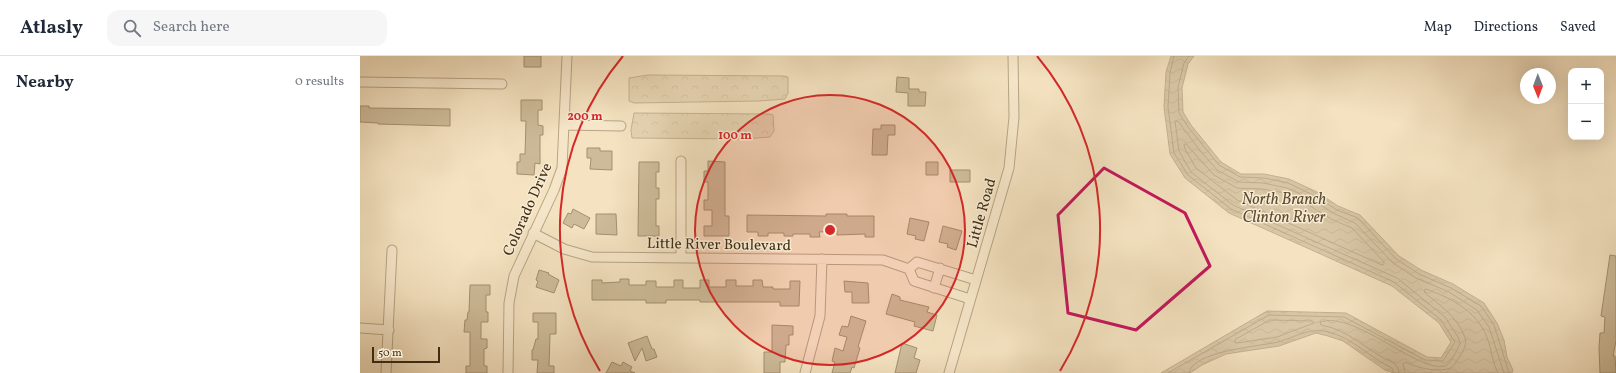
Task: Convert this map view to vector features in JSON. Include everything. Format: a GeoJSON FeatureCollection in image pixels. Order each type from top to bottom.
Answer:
{"type":"FeatureCollection","features":[{"type":"Feature","properties":{"kind":"street","name":"Colorado Drive"},"geometry":{"type":"LineString","coordinates":[[508,373],[509,303],[511,286],[533,233],[554,190],[562,168],[566,56]]}},
{"type":"Feature","properties":{"kind":"street","name":"Little Road"},"geometry":{"type":"LineString","coordinates":[[950,373],[1010,162],[1014,118],[1013,56]]}},
{"type":"Feature","properties":{"kind":"street"},"geometry":{"type":"LineString","coordinates":[[360,82],[502,84]]}},
{"type":"Feature","properties":{"kind":"street"},"geometry":{"type":"LineString","coordinates":[[564,125],[621,126]]}},
{"type":"Feature","properties":{"kind":"street"},"geometry":{"type":"LineString","coordinates":[[681,161],[681,258]]}},
{"type":"Feature","properties":{"kind":"street","name":"Little River Boulevard"},"geometry":{"type":"LineString","coordinates":[[533,233],[564,249],[592,257],[882,260],[909,269]]}},
{"type":"Feature","properties":{"kind":"street"},"geometry":{"type":"LineString","coordinates":[[386,373],[392,250]]}},
{"type":"Feature","properties":{"kind":"street"},"geometry":{"type":"LineString","coordinates":[[805,373],[820,316],[822,259]]}},
{"type":"Feature","properties":{"kind":"street"},"geometry":{"type":"LineString","coordinates":[[970,299],[914,281],[909,269],[917,262],[976,280]]}},
{"type":"Feature","properties":{"kind":"street"},"geometry":{"type":"LineString","coordinates":[[934,288],[940,268]]}},
{"type":"Feature","properties":{"kind":"street"},"geometry":{"type":"LineString","coordinates":[[360,328],[389,330]]}},
{"type":"Feature","properties":{"kind":"highlighted area"},"geometry":{"type":"Polygon","coordinates":[[[1104,168],[1185,213],[1210,266],[1136,330],[1068,313],[1058,215],[1104,168]]]}},
{"type":"Feature","properties":{"kind":"green space"},"geometry":{"type":"Polygon","coordinates":[[[648,75],[784,76],[788,77],[788,93],[785,99],[759,101],[634,103],[629,101],[629,78],[648,75]]]}},
{"type":"Feature","properties":{"kind":"green space"},"geometry":{"type":"Polygon","coordinates":[[[634,113],[769,114],[773,115],[774,131],[770,137],[744,139],[632,138],[631,130],[634,113]]]}},
{"type":"Feature","properties":{"kind":"water","name":"North Branch Clinton River"},"geometry":{"type":"Polygon","coordinates":[[[1171,56],[1194,56],[1188,64],[1182,88],[1183,112],[1191,125],[1221,162],[1241,174],[1264,174],[1289,179],[1317,192],[1338,206],[1360,215],[1399,256],[1421,270],[1453,284],[1484,303],[1497,323],[1504,340],[1507,357],[1513,370],[1512,373],[1394,373],[1385,370],[1343,341],[1316,333],[1279,346],[1226,354],[1202,365],[1190,373],[1161,373],[1267,311],[1346,313],[1427,357],[1441,358],[1451,342],[1439,323],[1392,286],[1229,213],[1185,178],[1170,154],[1164,107],[1166,72],[1171,56]]]}},
{"type":"Feature","properties":{"kind":"building"},"geometry":{"type":"Polygon","coordinates":[[[524,56],[541,56],[541,67],[524,67],[524,56]]]}},
{"type":"Feature","properties":{"kind":"building"},"geometry":{"type":"Polygon","coordinates":[[[897,77],[909,78],[909,89],[919,89],[919,92],[926,92],[925,106],[908,106],[908,93],[896,92],[897,77]]]}},
{"type":"Feature","properties":{"kind":"building"},"geometry":{"type":"Polygon","coordinates":[[[521,100],[542,100],[542,110],[538,110],[538,125],[543,126],[543,135],[540,135],[540,164],[535,163],[534,175],[517,174],[517,162],[520,162],[520,154],[525,154],[526,121],[521,121],[521,100]]]}},
{"type":"Feature","properties":{"kind":"building"},"geometry":{"type":"Polygon","coordinates":[[[360,106],[369,106],[369,108],[450,109],[450,126],[360,122],[360,106]]]}},
{"type":"Feature","properties":{"kind":"building"},"geometry":{"type":"Polygon","coordinates":[[[881,125],[895,125],[895,135],[888,135],[887,155],[872,155],[873,129],[881,129],[881,125]]]}},
{"type":"Feature","properties":{"kind":"building"},"geometry":{"type":"Polygon","coordinates":[[[587,148],[600,148],[600,151],[612,151],[612,170],[590,169],[591,158],[587,158],[587,148]]]}},
{"type":"Feature","properties":{"kind":"building"},"geometry":{"type":"Polygon","coordinates":[[[708,161],[725,162],[725,216],[729,216],[729,236],[704,236],[704,226],[712,226],[712,210],[704,210],[704,200],[708,200],[708,182],[704,182],[704,171],[708,171],[708,161]]]}},
{"type":"Feature","properties":{"kind":"building"},"geometry":{"type":"Polygon","coordinates":[[[639,162],[659,162],[659,172],[656,172],[656,188],[659,188],[659,199],[656,199],[656,226],[659,226],[659,236],[638,236],[639,162]]]}},
{"type":"Feature","properties":{"kind":"building"},"geometry":{"type":"Polygon","coordinates":[[[926,162],[938,162],[938,175],[926,175],[926,162]]]}},
{"type":"Feature","properties":{"kind":"building"},"geometry":{"type":"Polygon","coordinates":[[[950,170],[970,170],[970,182],[950,182],[950,170]]]}},
{"type":"Feature","properties":{"kind":"building"},"geometry":{"type":"Polygon","coordinates":[[[573,209],[590,218],[584,229],[574,224],[572,228],[563,223],[568,213],[571,214],[573,209]]]}},
{"type":"Feature","properties":{"kind":"building"},"geometry":{"type":"Polygon","coordinates":[[[596,214],[616,214],[617,235],[596,234],[596,214]]]}},
{"type":"Feature","properties":{"kind":"building"},"geometry":{"type":"Polygon","coordinates":[[[826,214],[874,216],[874,237],[865,237],[865,234],[837,235],[837,231],[819,232],[820,237],[810,237],[810,234],[793,234],[793,236],[784,236],[784,233],[768,233],[768,236],[758,236],[758,232],[747,232],[747,215],[826,216],[826,214]]]}},
{"type":"Feature","properties":{"kind":"building"},"geometry":{"type":"Polygon","coordinates":[[[910,218],[929,222],[924,241],[915,239],[916,236],[907,234],[910,218]]]}},
{"type":"Feature","properties":{"kind":"building"},"geometry":{"type":"Polygon","coordinates":[[[943,226],[962,231],[956,250],[947,247],[948,244],[939,242],[943,226]]]}},
{"type":"Feature","properties":{"kind":"building"},"geometry":{"type":"Polygon","coordinates":[[[1610,255],[1616,256],[1616,341],[1613,356],[1615,356],[1616,373],[1600,373],[1600,333],[1604,333],[1605,317],[1601,316],[1610,255]]]}},
{"type":"Feature","properties":{"kind":"building"},"geometry":{"type":"Polygon","coordinates":[[[539,270],[549,273],[548,274],[559,280],[554,293],[536,287],[538,281],[536,280],[539,270]]]}},
{"type":"Feature","properties":{"kind":"building"},"geometry":{"type":"Polygon","coordinates":[[[620,279],[629,279],[629,285],[646,285],[646,281],[656,281],[656,287],[674,287],[674,280],[683,280],[683,288],[700,288],[700,280],[709,280],[709,287],[726,287],[726,280],[736,280],[736,286],[753,286],[753,280],[762,280],[763,287],[773,287],[773,289],[790,289],[790,281],[800,281],[799,306],[780,306],[780,302],[700,302],[700,300],[666,300],[666,303],[646,303],[646,300],[592,300],[592,280],[602,280],[602,283],[620,282],[620,279]]]}},
{"type":"Feature","properties":{"kind":"building"},"geometry":{"type":"Polygon","coordinates":[[[844,281],[868,283],[869,303],[852,303],[852,292],[845,292],[844,281]]]}},
{"type":"Feature","properties":{"kind":"building"},"geometry":{"type":"Polygon","coordinates":[[[470,285],[490,285],[490,295],[486,295],[486,312],[488,312],[488,322],[481,322],[481,339],[487,339],[487,348],[484,349],[484,366],[487,366],[487,373],[466,373],[466,366],[470,366],[470,332],[464,332],[465,320],[467,320],[469,312],[470,285]]]}},
{"type":"Feature","properties":{"kind":"building"},"geometry":{"type":"Polygon","coordinates":[[[892,294],[900,297],[900,300],[929,307],[927,312],[937,315],[933,331],[914,326],[915,322],[886,314],[892,294]]]}},
{"type":"Feature","properties":{"kind":"building"},"geometry":{"type":"Polygon","coordinates":[[[533,313],[556,313],[556,334],[550,334],[549,366],[554,366],[554,373],[537,373],[538,360],[532,360],[532,350],[536,339],[538,339],[538,322],[533,322],[533,313]]]}},
{"type":"Feature","properties":{"kind":"building"},"geometry":{"type":"Polygon","coordinates":[[[851,316],[866,321],[858,347],[860,348],[854,368],[852,367],[850,373],[832,373],[835,362],[832,361],[835,348],[843,351],[847,337],[839,335],[842,326],[848,327],[851,316]]]}},
{"type":"Feature","properties":{"kind":"building"},"geometry":{"type":"Polygon","coordinates":[[[772,325],[793,326],[793,335],[789,335],[789,345],[786,345],[785,362],[780,362],[780,373],[764,373],[764,352],[772,352],[772,325]]]}},
{"type":"Feature","properties":{"kind":"building"},"geometry":{"type":"Polygon","coordinates":[[[647,336],[657,357],[646,361],[642,348],[635,361],[628,343],[647,336]]]}},
{"type":"Feature","properties":{"kind":"building"},"geometry":{"type":"Polygon","coordinates":[[[902,343],[917,348],[914,358],[920,360],[916,373],[895,373],[902,343]]]}},
{"type":"Feature","properties":{"kind":"building"},"geometry":{"type":"Polygon","coordinates":[[[612,362],[621,366],[623,362],[632,367],[630,371],[635,373],[606,373],[612,362]]]}}]}
